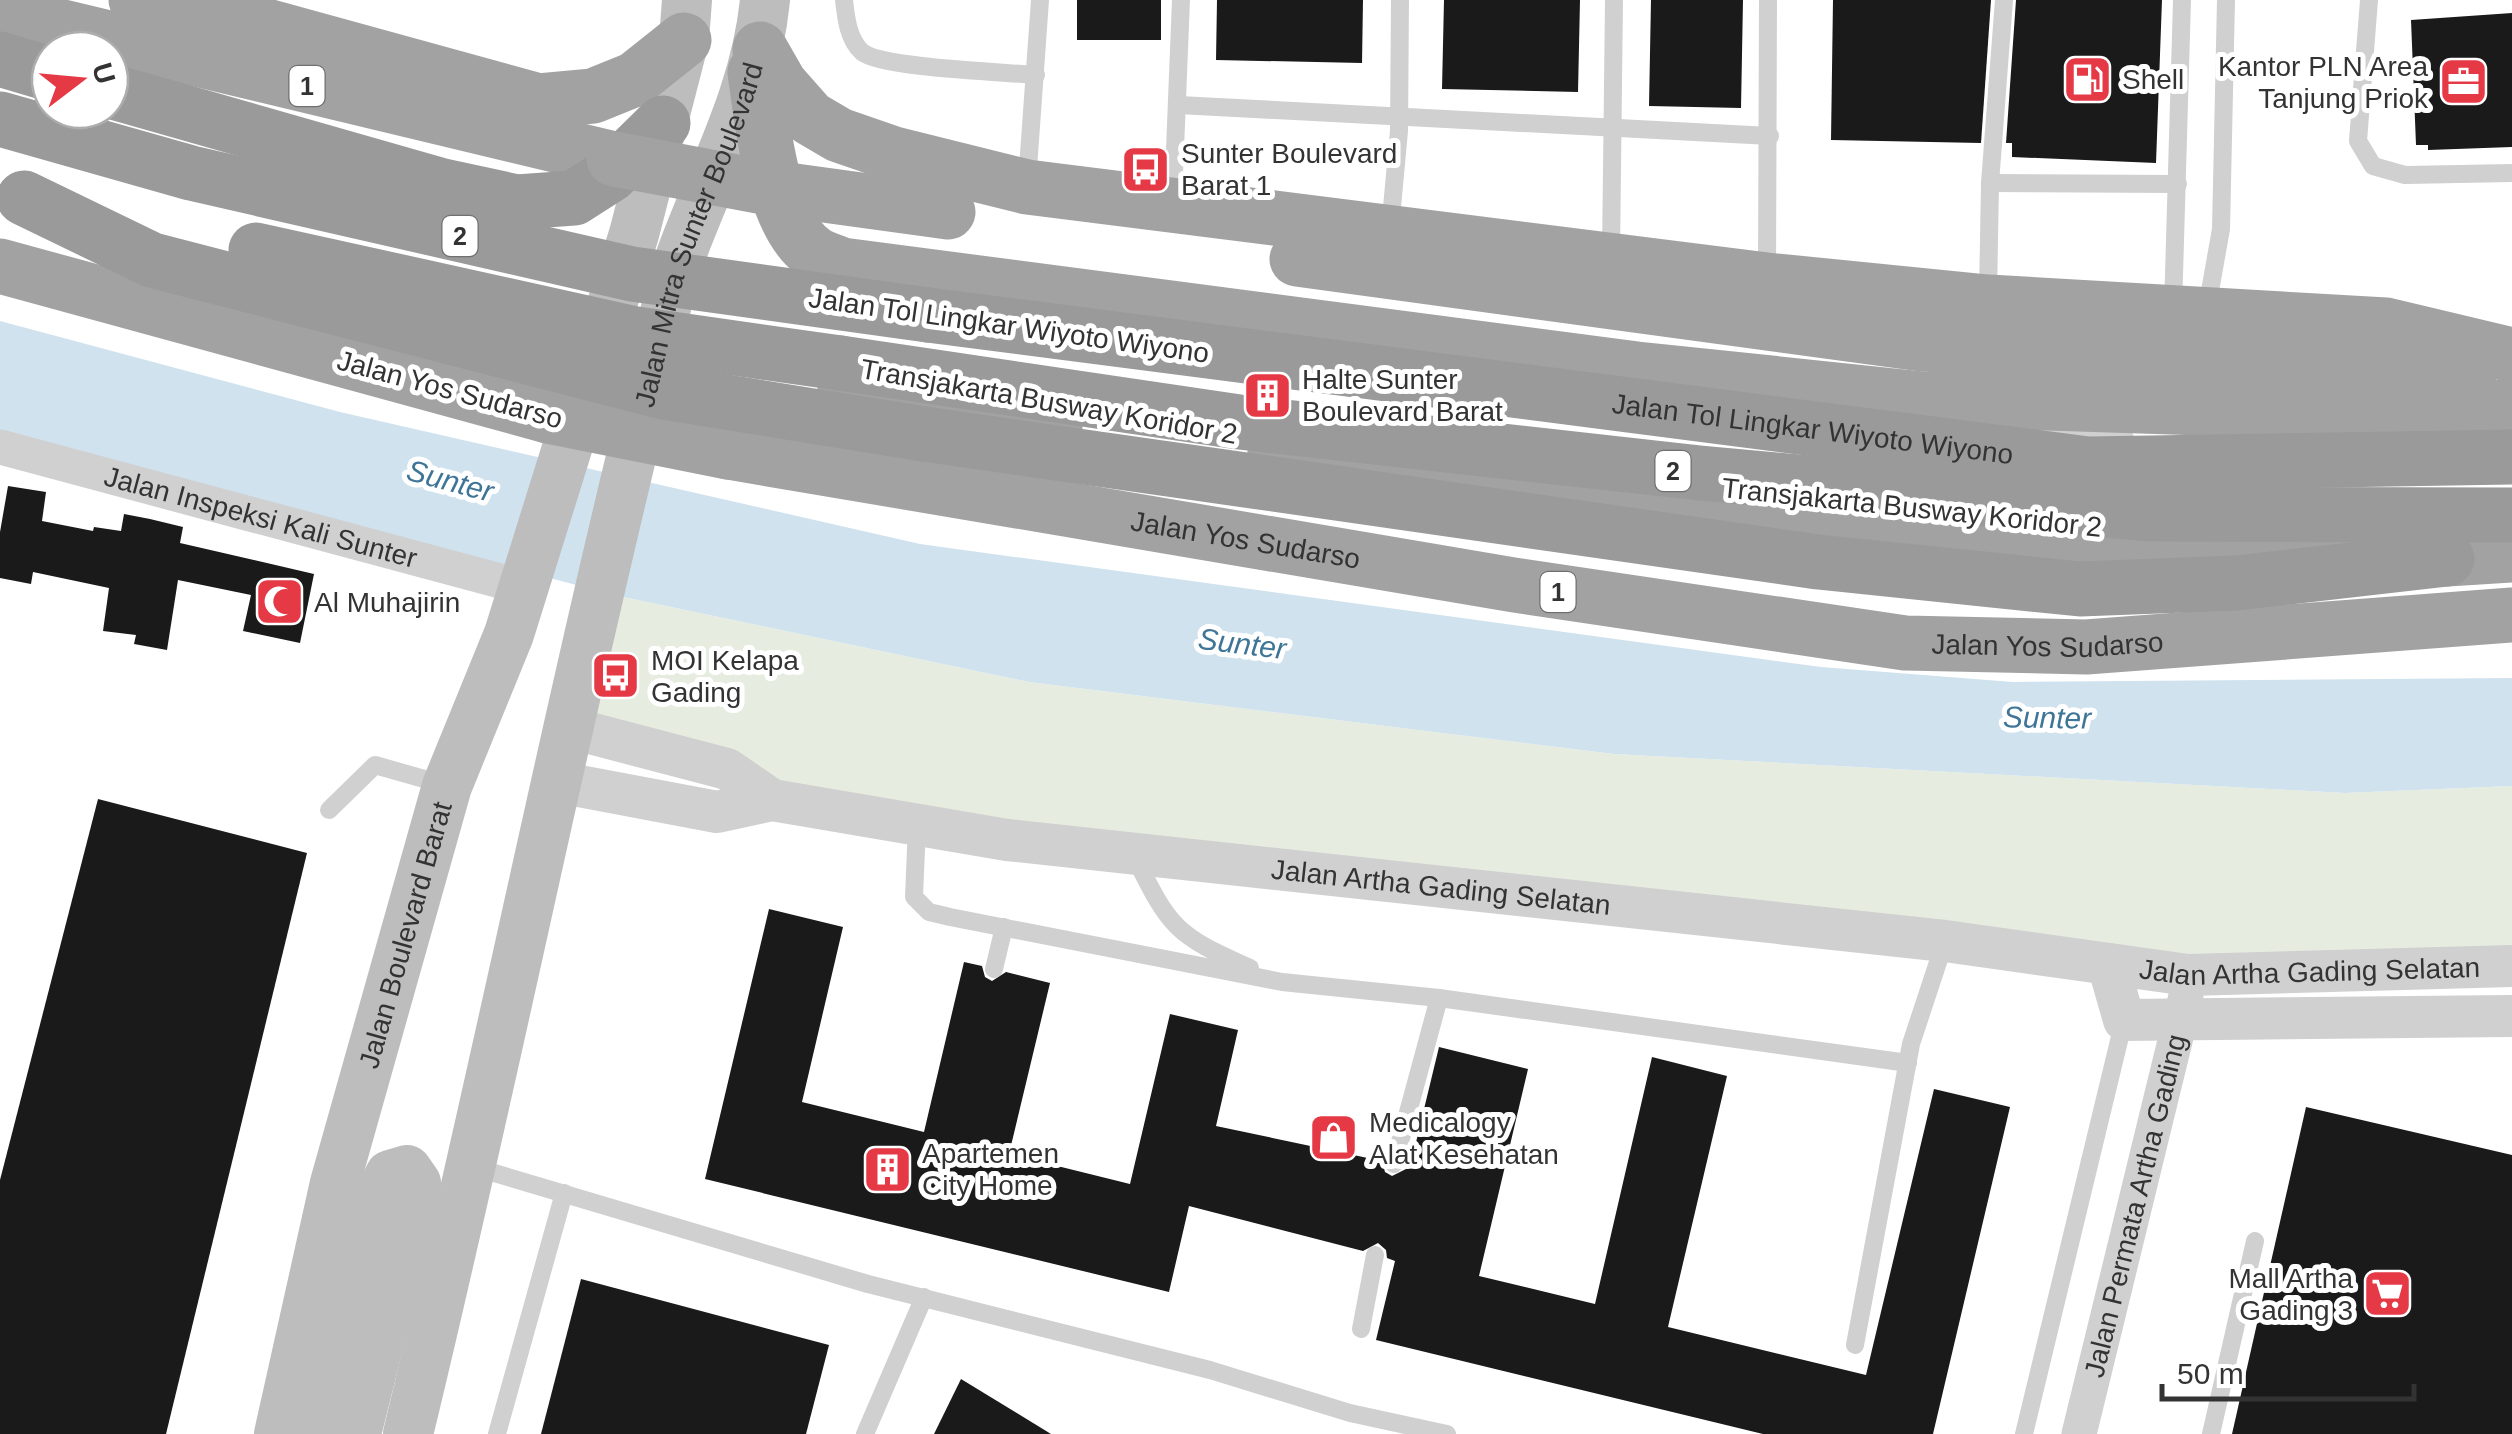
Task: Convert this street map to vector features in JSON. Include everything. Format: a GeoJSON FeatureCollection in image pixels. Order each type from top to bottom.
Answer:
{"type":"FeatureCollection","features":[{"type":"Feature","properties":{"kind":"highway"},"geometry":{"type":"LineString","coordinates":[[136,0],[243,10],[539,101],[592,96],[636,79],[686,20]]}},
{"type":"Feature","properties":{"kind":"highway","name":"1"},"geometry":{"type":"LineString","coordinates":[[0,12],[614,159],[758,186],[1922,344],[2512,376]]}},
{"type":"Feature","properties":{"kind":"highway"},"geometry":{"type":"LineString","coordinates":[[760,40],[780,84],[800,107],[839,134],[894,154],[1027,187],[1766,280],[1988,302],[2386,324],[2512,355]]}},
{"type":"Feature","properties":{"kind":"highway"},"geometry":{"type":"LineString","coordinates":[[760,40],[765,142],[792,226],[812,252],[854,275],[1637,369],[1922,399],[2263,410],[2512,407]]}},
{"type":"Feature","properties":{"kind":"highway","name":"Jalan Tol Lingkar Wiyoto Wiyono"},"geometry":{"type":"LineString","coordinates":[[17,89],[191,173],[632,274],[2088,464],[2512,458]]}},
{"type":"Feature","properties":{"kind":"highway"},"geometry":{"type":"LineString","coordinates":[[130,98],[418,192],[517,202],[574,198],[610,174],[663,123]]}},
{"type":"Feature","properties":{"kind":"highway"},"geometry":{"type":"LineString","coordinates":[[8,201],[548,367],[566,380],[570,428]]}},
{"type":"Feature","properties":{"kind":"highway"},"geometry":{"type":"LineString","coordinates":[[8,201],[152,260],[664,392],[1066,457],[1818,562],[2080,589],[2236,583],[2512,555]]}},
{"type":"Feature","properties":{"kind":"highway","name":"Jalan Tol Lingkar Wiyoto Wiyono"},"geometry":{"type":"LineString","coordinates":[[8,201],[636,334],[1316,432],[1662,470],[2149,514],[2512,515]]}},
{"type":"Feature","properties":{"kind":"highway","name":"Jalan Yos Sudarso"},"geometry":{"type":"LineString","coordinates":[[0,266],[548,416],[748,456],[1514,585],[1905,643],[2086,647],[2512,615]]}},
{"type":"Feature","properties":{"kind":"highway"},"geometry":{"type":"LineString","coordinates":[[827,362],[820,367],[812,323],[822,291],[854,275]]}},
{"type":"Feature","properties":{"kind":"highway"},"geometry":{"type":"LineString","coordinates":[[650,380],[684,386],[827,362],[1101,437],[1750,515],[2447,559]]}},
{"type":"Feature","properties":{"kind":"highway"},"geometry":{"type":"LineString","coordinates":[[1637,369],[1878,403],[2021,406],[2263,434],[2512,427]]}},
{"type":"Feature","properties":{"kind":"main road"},"geometry":{"type":"LineString","coordinates":[[570,428],[634,234],[686,20]]}},
{"type":"Feature","properties":{"kind":"main road","name":"Jalan Mitra Sunter Boulevard"},"geometry":{"type":"LineString","coordinates":[[567,727],[682,254],[760,40]]}},
{"type":"Feature","properties":{"kind":"main road","name":"Jalan Boulevard Barat"},"geometry":{"type":"LineString","coordinates":[[279,1434],[335,1183],[447,786],[509,634],[570,428]]}},
{"type":"Feature","properties":{"kind":"main road"},"geometry":{"type":"LineString","coordinates":[[408,1434],[473,1167],[567,727]]}},
{"type":"Feature","properties":{"kind":"main road"},"geometry":{"type":"LineString","coordinates":[[316,1434],[340,1326],[380,1193],[390,1174],[407,1170],[416,1183],[414,1206],[356,1434]]}},
{"type":"Feature","properties":{"kind":"street","name":"Jalan Inspeksi Kali Sunter"},"geometry":{"type":"LineString","coordinates":[[0,448],[524,584]]}},
{"type":"Feature","properties":{"kind":"street","name":"Jalan Artha Gading Selatan"},"geometry":{"type":"LineString","coordinates":[[567,727],[728,770],[772,800]]}},
{"type":"Feature","properties":{"kind":"street","name":"Jalan Artha Gading Selatan"},"geometry":{"type":"LineString","coordinates":[[553,781],[718,812],[772,800],[1134,854],[1944,941],[2188,975],[2512,966]]}},
{"type":"Feature","properties":{"kind":"street","name":"Jalan Artha Gading Selatan"},"geometry":{"type":"LineString","coordinates":[[2122,967],[2124,1020],[2512,1016]]}},
{"type":"Feature","properties":{"kind":"street","name":"Jalan Permata Artha Gading"},"geometry":{"type":"LineString","coordinates":[[2079,1434],[2183,1022],[2188,975]]}},
{"type":"Feature","properties":{"kind":"lane"},"geometry":{"type":"LineString","coordinates":[[844,0],[849,31],[863,53],[890,62],[1036,75]]}},
{"type":"Feature","properties":{"kind":"lane"},"geometry":{"type":"LineString","coordinates":[[1027,187],[1040,0]]}},
{"type":"Feature","properties":{"kind":"lane"},"geometry":{"type":"LineString","coordinates":[[1172,207],[1181,0]]}},
{"type":"Feature","properties":{"kind":"lane"},"geometry":{"type":"LineString","coordinates":[[1390,232],[1399,125],[1400,0]]}},
{"type":"Feature","properties":{"kind":"lane"},"geometry":{"type":"LineString","coordinates":[[1611,260],[1614,0]]}},
{"type":"Feature","properties":{"kind":"lane"},"geometry":{"type":"LineString","coordinates":[[1766,280],[1768,0]]}},
{"type":"Feature","properties":{"kind":"lane"},"geometry":{"type":"LineString","coordinates":[[1988,302],[1990,183],[2004,0]]}},
{"type":"Feature","properties":{"kind":"lane"},"geometry":{"type":"LineString","coordinates":[[2182,0],[2178,184],[2190,311]]}},
{"type":"Feature","properties":{"kind":"lane"},"geometry":{"type":"LineString","coordinates":[[2190,311],[2221,229],[2226,0]]}},
{"type":"Feature","properties":{"kind":"lane"},"geometry":{"type":"LineString","coordinates":[[2370,0],[2358,142],[2372,166],[2405,175],[2512,173]]}},
{"type":"Feature","properties":{"kind":"lane"},"geometry":{"type":"LineString","coordinates":[[0,99],[17,89]]}},
{"type":"Feature","properties":{"kind":"lane"},"geometry":{"type":"LineString","coordinates":[[1179,105],[1399,125],[1613,128],[1770,136]]}},
{"type":"Feature","properties":{"kind":"lane"},"geometry":{"type":"LineString","coordinates":[[1990,183],[2178,184]]}},
{"type":"Feature","properties":{"kind":"lane"},"geometry":{"type":"LineString","coordinates":[[418,192],[586,247],[611,247],[634,234]]}},
{"type":"Feature","properties":{"kind":"lane"},"geometry":{"type":"LineString","coordinates":[[824,318],[835,294],[856,284],[854,275],[1861,412]]}},
{"type":"Feature","properties":{"kind":"lane"},"geometry":{"type":"LineString","coordinates":[[2014,428],[2150,440]]}},
{"type":"Feature","properties":{"kind":"lane"},"geometry":{"type":"LineString","coordinates":[[2280,441],[2512,438]]}},
{"type":"Feature","properties":{"kind":"lane"},"geometry":{"type":"LineString","coordinates":[[329,810],[376,765],[447,786]]}},
{"type":"Feature","properties":{"kind":"lane"},"geometry":{"type":"LineString","coordinates":[[917,824],[914,886],[920,906],[1004,927],[1282,982],[1439,998],[1908,1063]]}},
{"type":"Feature","properties":{"kind":"lane"},"geometry":{"type":"LineString","coordinates":[[1134,854],[1168,919],[1192,942],[1282,982]]}},
{"type":"Feature","properties":{"kind":"lane"},"geometry":{"type":"LineString","coordinates":[[994,969],[1004,927]]}},
{"type":"Feature","properties":{"kind":"lane"},"geometry":{"type":"LineString","coordinates":[[1855,1345],[1908,1063],[1944,941]]}},
{"type":"Feature","properties":{"kind":"lane"},"geometry":{"type":"LineString","coordinates":[[1394,1164],[1439,998]]}},
{"type":"Feature","properties":{"kind":"lane"},"geometry":{"type":"LineString","coordinates":[[2024,1434],[2124,1020]]}},
{"type":"Feature","properties":{"kind":"lane"},"geometry":{"type":"LineString","coordinates":[[473,1167],[924,1297],[1210,1370],[1350,1413],[1447,1434]]}},
{"type":"Feature","properties":{"kind":"lane"},"geometry":{"type":"LineString","coordinates":[[497,1434],[564,1193]]}},
{"type":"Feature","properties":{"kind":"lane"},"geometry":{"type":"LineString","coordinates":[[2211,1434],[2255,1242]]}},
{"type":"Feature","properties":{"kind":"lane"},"geometry":{"type":"LineString","coordinates":[[1361,1329],[1375,1255]]}},
{"type":"Feature","properties":{"kind":"lane"},"geometry":{"type":"LineString","coordinates":[[865,1434],[924,1297]]}},
{"type":"Feature","properties":{"kind":"shaded area"},"geometry":{"type":"Polygon","coordinates":[[[614,595],[1029,682],[1614,754],[2345,793],[2512,786],[2512,966],[2188,975],[772,800],[567,727],[614,595]]]}},
{"type":"Feature","properties":{"kind":"water","name":"Sunter"},"geometry":{"type":"Polygon","coordinates":[[[0,321],[340,412],[920,544],[1821,667],[2013,682],[2512,678],[2512,786],[2345,793],[1614,754],[1029,682],[614,595],[0,433],[0,321]]]}},
{"type":"Feature","properties":{"kind":"building"},"geometry":{"type":"Polygon","coordinates":[[[1077,0],[1161,0],[1161,40],[1077,40],[1077,0]]]}},
{"type":"Feature","properties":{"kind":"building"},"geometry":{"type":"Polygon","coordinates":[[[1217,0],[1363,0],[1362,63],[1216,60],[1217,0]]]}},
{"type":"Feature","properties":{"kind":"building"},"geometry":{"type":"Polygon","coordinates":[[[1444,0],[1580,0],[1578,92],[1442,89],[1444,0]]]}},
{"type":"Feature","properties":{"kind":"building"},"geometry":{"type":"Polygon","coordinates":[[[1651,0],[1743,0],[1741,108],[1649,106],[1651,0]]]}},
{"type":"Feature","properties":{"kind":"building"},"geometry":{"type":"Polygon","coordinates":[[[1833,0],[1991,0],[1981,143],[1831,140],[1833,0]]]}},
{"type":"Feature","properties":{"kind":"building","name":"Shell"},"geometry":{"type":"Polygon","coordinates":[[[2016,0],[2162,0],[2156,163],[2012,157],[2012,143],[2006,143],[2016,0]]]}},
{"type":"Feature","properties":{"kind":"building","name":"Kantor PLN Area Tanjung Priok"},"geometry":{"type":"Polygon","coordinates":[[[2512,13],[2512,147],[2428,150],[2428,145],[2416,145],[2411,20],[2512,13]]]}},
{"type":"Feature","properties":{"kind":"building"},"geometry":{"type":"Polygon","coordinates":[[[8,486],[46,492],[42,521],[93,531],[94,527],[121,531],[124,514],[150,519],[183,527],[180,543],[314,574],[300,643],[243,631],[251,595],[178,580],[167,650],[134,644],[136,635],[103,631],[109,588],[33,572],[31,584],[0,578],[0,532],[8,486]]]}},
{"type":"Feature","properties":{"kind":"building"},"geometry":{"type":"Polygon","coordinates":[[[98,799],[307,853],[166,1434],[0,1434],[0,1180],[98,799]]]}},
{"type":"Feature","properties":{"kind":"building","name":"Apartemen City Home"},"geometry":{"type":"Polygon","coordinates":[[[769,909],[843,927],[802,1102],[924,1132],[964,962],[982,966],[985,977],[992,981],[1006,972],[1050,983],[1009,1154],[1130,1184],[1170,1014],[1238,1030],[1216,1126],[1382,1161],[1385,1172],[1392,1176],[1410,1167],[1439,1047],[1528,1069],[1479,1276],[1595,1304],[1652,1057],[1727,1076],[1668,1327],[1866,1375],[1934,1089],[2010,1107],[1933,1434],[1763,1434],[1376,1340],[1395,1261],[1387,1258],[1386,1250],[1378,1243],[1363,1251],[1189,1206],[1169,1292],[705,1179],[769,909]]]}},
{"type":"Feature","properties":{"kind":"building","name":"Mall Artha Gading 3"},"geometry":{"type":"Polygon","coordinates":[[[2306,1107],[2512,1155],[2512,1434],[2232,1434],[2306,1107]]]}},
{"type":"Feature","properties":{"kind":"building"},"geometry":{"type":"Polygon","coordinates":[[[581,1279],[829,1345],[806,1434],[541,1434],[581,1279]]]}},
{"type":"Feature","properties":{"kind":"building"},"geometry":{"type":"Polygon","coordinates":[[[961,1379],[1051,1434],[934,1434],[961,1379]]]}},
{"type":"Feature","properties":{"kind":"place","name":"Shell"},"geometry":{"type":"Point","coordinates":[2087,79]}},
{"type":"Feature","properties":{"kind":"place","name":"Kantor PLN Area Tanjung Priok"},"geometry":{"type":"Point","coordinates":[2463,82]}},
{"type":"Feature","properties":{"kind":"place","name":"Sunter Boulevard Barat 1"},"geometry":{"type":"Point","coordinates":[1146,169]}},
{"type":"Feature","properties":{"kind":"place","name":"Halte Sunter Boulevard Barat"},"geometry":{"type":"Point","coordinates":[1267,395]}},
{"type":"Feature","properties":{"kind":"place","name":"Al Muhajirin"},"geometry":{"type":"Point","coordinates":[279,602]}},
{"type":"Feature","properties":{"kind":"place","name":"MOI Kelapa Gading"},"geometry":{"type":"Point","coordinates":[616,676]}},
{"type":"Feature","properties":{"kind":"place","name":"Medicalogy Alat Kesehatan"},"geometry":{"type":"Point","coordinates":[1334,1138]}},
{"type":"Feature","properties":{"kind":"place","name":"Apartemen City Home"},"geometry":{"type":"Point","coordinates":[887,1169]}},
{"type":"Feature","properties":{"kind":"place","name":"Mall Artha Gading 3"},"geometry":{"type":"Point","coordinates":[2388,1294]}}]}
